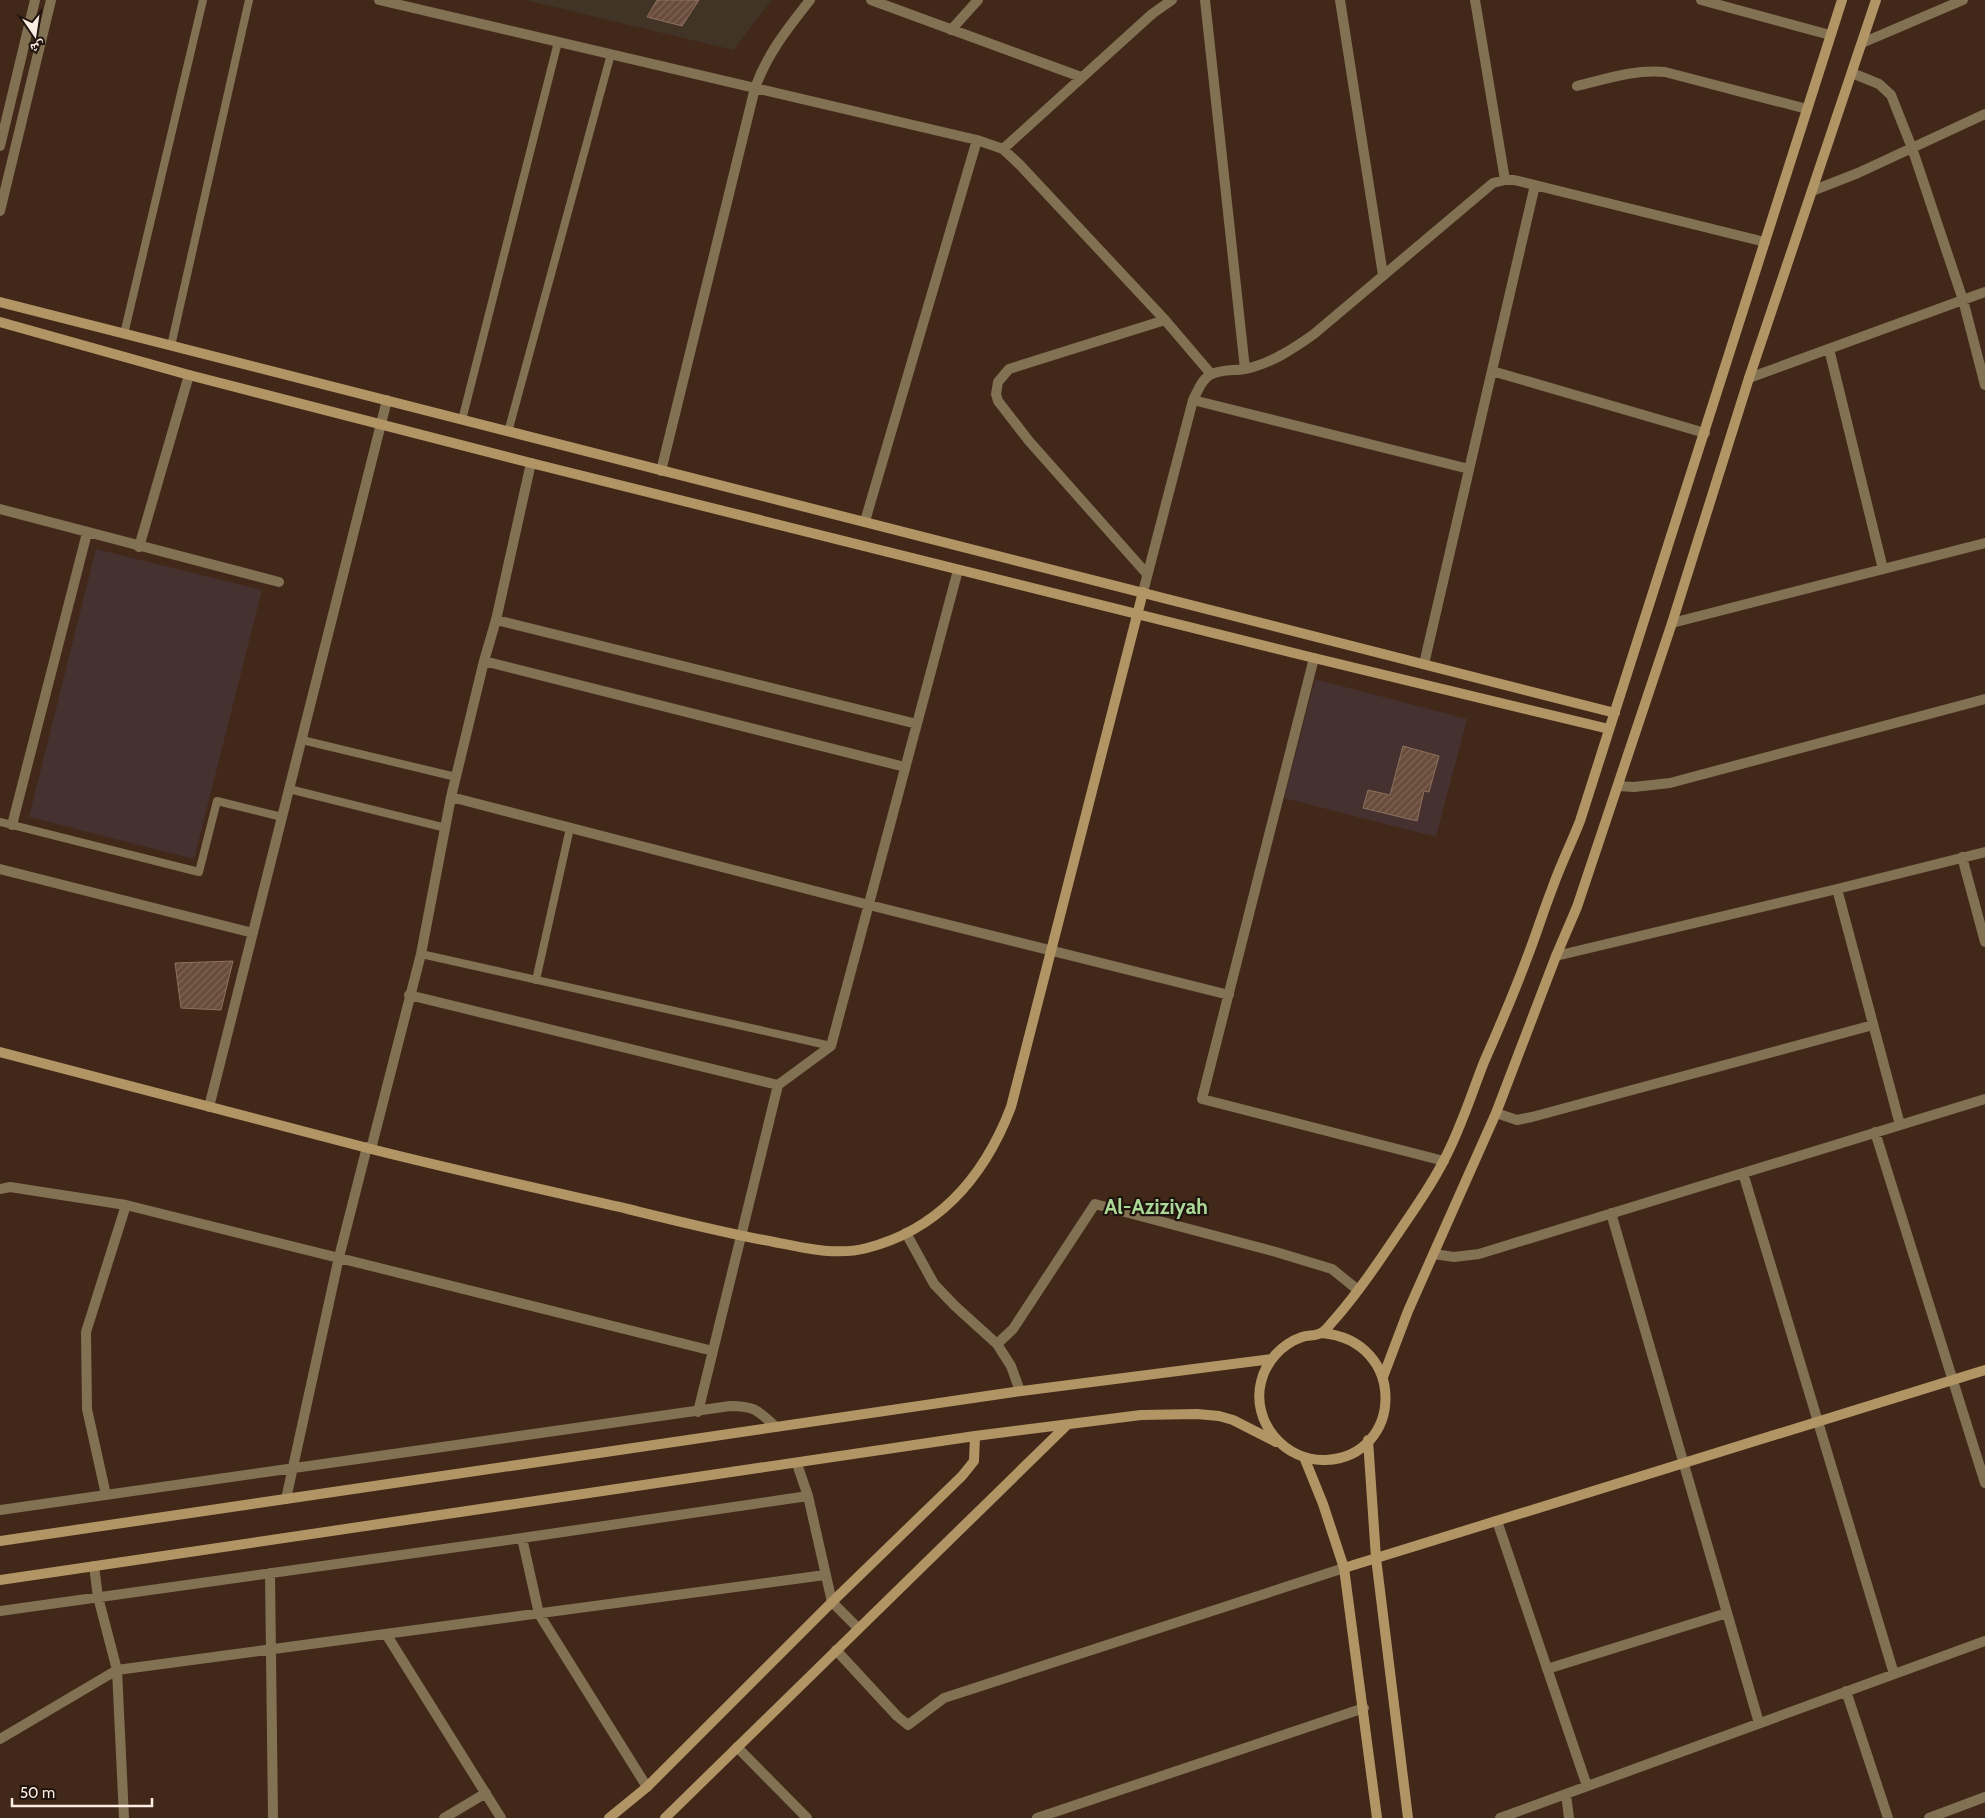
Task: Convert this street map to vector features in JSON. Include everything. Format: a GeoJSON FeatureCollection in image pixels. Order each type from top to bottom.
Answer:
{"type":"FeatureCollection","features":[{"type":"Feature","properties":{"kind":"street"},"geometry":{"type":"LineString","coordinates":[[0,146],[2,129],[35,0]]}},
{"type":"Feature","properties":{"kind":"street"},"geometry":{"type":"LineString","coordinates":[[0,211],[51,0]]}},
{"type":"Feature","properties":{"kind":"street"},"geometry":{"type":"LineString","coordinates":[[379,0],[977,140],[1003,150],[1020,165],[1165,320],[1211,374]]}},
{"type":"Feature","properties":{"kind":"street"},"geometry":{"type":"LineString","coordinates":[[661,471],[755,88],[772,50],[810,0]]}},
{"type":"Feature","properties":{"kind":"street"},"geometry":{"type":"LineString","coordinates":[[871,0],[1081,77]]}},
{"type":"Feature","properties":{"kind":"street"},"geometry":{"type":"LineString","coordinates":[[951,30],[978,0]]}},
{"type":"Feature","properties":{"kind":"street"},"geometry":{"type":"LineString","coordinates":[[1003,150],[1081,77],[1152,14],[1172,0]]}},
{"type":"Feature","properties":{"kind":"street"},"geometry":{"type":"LineString","coordinates":[[1205,0],[1245,369]]}},
{"type":"Feature","properties":{"kind":"street"},"geometry":{"type":"LineString","coordinates":[[1340,0],[1383,275]]}},
{"type":"Feature","properties":{"kind":"street"},"geometry":{"type":"LineString","coordinates":[[1475,0],[1505,180]]}},
{"type":"Feature","properties":{"kind":"street"},"geometry":{"type":"LineString","coordinates":[[1322,1333],[1358,1290],[1407,1220],[1444,1161],[1527,959],[1552,887],[1580,821],[1842,0]]}},
{"type":"Feature","properties":{"kind":"street"},"geometry":{"type":"LineString","coordinates":[[1383,1377],[1408,1310],[1496,1112],[1556,956],[1577,907],[1672,623],[1749,378],[1876,0]]}},
{"type":"Feature","properties":{"kind":"street"},"geometry":{"type":"LineString","coordinates":[[1862,43],[1963,0]]}},
{"type":"Feature","properties":{"kind":"street"},"geometry":{"type":"LineString","coordinates":[[1705,1],[1830,35]]}},
{"type":"Feature","properties":{"kind":"street"},"geometry":{"type":"LineString","coordinates":[[1577,86],[1635,72],[1665,72],[1807,109]]}},
{"type":"Feature","properties":{"kind":"street"},"geometry":{"type":"LineString","coordinates":[[1852,73],[1879,84],[1891,94],[1912,148],[1963,300],[1985,385]]}},
{"type":"Feature","properties":{"kind":"street"},"geometry":{"type":"LineString","coordinates":[[1812,191],[1858,173],[1985,114]]}},
{"type":"Feature","properties":{"kind":"street"},"geometry":{"type":"LineString","coordinates":[[864,521],[977,140]]}},
{"type":"Feature","properties":{"kind":"street"},"geometry":{"type":"LineString","coordinates":[[0,1052],[369,1148],[741,1236],[818,1250],[844,1251],[864,1249],[906,1233],[941,1212],[957,1197],[988,1156],[1000,1135],[1011,1107],[1147,574],[1193,400],[1200,386],[1211,374],[1220,371],[1245,369],[1274,358],[1300,344],[1493,183],[1505,180],[1535,185],[1765,242]]}},
{"type":"Feature","properties":{"kind":"street"},"geometry":{"type":"LineString","coordinates":[[1424,664],[1535,185]]}},
{"type":"Feature","properties":{"kind":"street"},"geometry":{"type":"LineString","coordinates":[[1749,378],[1985,292]]}},
{"type":"Feature","properties":{"kind":"street"},"geometry":{"type":"LineString","coordinates":[[0,302],[1615,713]]}},
{"type":"Feature","properties":{"kind":"street"},"geometry":{"type":"LineString","coordinates":[[1147,574],[1023,434],[998,401],[996,387],[1001,376],[1010,369],[1165,320]]}},
{"type":"Feature","properties":{"kind":"street"},"geometry":{"type":"LineString","coordinates":[[0,322],[189,375],[531,463],[1314,658],[1609,728]]}},
{"type":"Feature","properties":{"kind":"street"},"geometry":{"type":"LineString","coordinates":[[1829,349],[1883,569]]}},
{"type":"Feature","properties":{"kind":"street"},"geometry":{"type":"LineString","coordinates":[[1492,371],[1705,433]]}},
{"type":"Feature","properties":{"kind":"street"},"geometry":{"type":"LineString","coordinates":[[139,547],[189,375]]}},
{"type":"Feature","properties":{"kind":"street"},"geometry":{"type":"LineString","coordinates":[[209,1107],[387,400]]}},
{"type":"Feature","properties":{"kind":"street"},"geometry":{"type":"LineString","coordinates":[[1193,400],[1469,469]]}},
{"type":"Feature","properties":{"kind":"street"},"geometry":{"type":"LineString","coordinates":[[286,1499],[339,1258],[420,954],[456,778],[484,661],[496,620],[531,463]]}},
{"type":"Feature","properties":{"kind":"street"},"geometry":{"type":"LineString","coordinates":[[0,509],[139,547],[279,582]]}},
{"type":"Feature","properties":{"kind":"street"},"geometry":{"type":"LineString","coordinates":[[12,825],[87,533]]}},
{"type":"Feature","properties":{"kind":"street"},"geometry":{"type":"LineString","coordinates":[[1672,623],[1985,543]]}},
{"type":"Feature","properties":{"kind":"street"},"geometry":{"type":"LineString","coordinates":[[698,1412],[778,1085],[831,1046],[958,570]]}},
{"type":"Feature","properties":{"kind":"street"},"geometry":{"type":"LineString","coordinates":[[496,620],[917,724]]}},
{"type":"Feature","properties":{"kind":"street"},"geometry":{"type":"LineString","coordinates":[[1314,658],[1202,1099],[1444,1161]]}},
{"type":"Feature","properties":{"kind":"street"},"geometry":{"type":"LineString","coordinates":[[484,661],[905,767]]}},
{"type":"Feature","properties":{"kind":"street"},"geometry":{"type":"LineString","coordinates":[[1618,786],[1634,787],[1670,783],[1985,699]]}},
{"type":"Feature","properties":{"kind":"street"},"geometry":{"type":"LineString","coordinates":[[452,798],[869,906],[1229,995]]}},
{"type":"Feature","properties":{"kind":"street"},"geometry":{"type":"LineString","coordinates":[[1556,956],[1985,852]]}},
{"type":"Feature","properties":{"kind":"street"},"geometry":{"type":"LineString","coordinates":[[1962,857],[1985,942]]}},
{"type":"Feature","properties":{"kind":"street"},"geometry":{"type":"LineString","coordinates":[[0,869],[253,934]]}},
{"type":"Feature","properties":{"kind":"street"},"geometry":{"type":"LineString","coordinates":[[1836,889],[1900,1126]]}},
{"type":"Feature","properties":{"kind":"street"},"geometry":{"type":"LineString","coordinates":[[409,995],[778,1085]]}},
{"type":"Feature","properties":{"kind":"street"},"geometry":{"type":"LineString","coordinates":[[1496,1112],[1517,1120],[1532,1118],[1873,1024]]}},
{"type":"Feature","properties":{"kind":"street"},"geometry":{"type":"LineString","coordinates":[[1434,1254],[1454,1258],[1471,1256],[1985,1099]]}},
{"type":"Feature","properties":{"kind":"street"},"geometry":{"type":"LineString","coordinates":[[1875,1132],[1985,1483]]}},
{"type":"Feature","properties":{"kind":"street"},"geometry":{"type":"LineString","coordinates":[[1743,1173],[1894,1674]]}},
{"type":"Feature","properties":{"kind":"street"},"geometry":{"type":"LineString","coordinates":[[0,1190],[10,1188],[126,1205],[713,1350]]}},
{"type":"Feature","properties":{"kind":"street"},"geometry":{"type":"LineString","coordinates":[[997,1344],[1013,1329],[1095,1204],[1276,1252],[1332,1269],[1358,1290]]}},
{"type":"Feature","properties":{"kind":"street"},"geometry":{"type":"LineString","coordinates":[[106,1495],[87,1409],[86,1332],[126,1205]]}},
{"type":"Feature","properties":{"kind":"street"},"geometry":{"type":"LineString","coordinates":[[1611,1213],[1759,1723]]}},
{"type":"Feature","properties":{"kind":"street"},"geometry":{"type":"LineString","coordinates":[[906,1233],[934,1284],[954,1306],[997,1344],[1011,1366],[1020,1391]]}},
{"type":"Feature","properties":{"kind":"street"},"geometry":{"type":"LineString","coordinates":[[0,1580],[796,1464],[975,1436],[1141,1416],[1205,1415],[1233,1420],[1304,1457],[1322,1460],[1339,1458],[1350,1454],[1368,1440],[1381,1422],[1384,1410],[1386,1388],[1383,1377],[1373,1359],[1359,1345],[1335,1334],[1322,1333],[1294,1340],[1272,1359],[1261,1383],[1260,1409],[1264,1422],[1280,1444]]}},
{"type":"Feature","properties":{"kind":"street"},"geometry":{"type":"LineString","coordinates":[[0,1541],[1020,1391],[1272,1359]]}},
{"type":"Feature","properties":{"kind":"street"},"geometry":{"type":"LineString","coordinates":[[836,1650],[897,1716],[908,1725],[944,1698],[1344,1568],[1985,1370]]}},
{"type":"Feature","properties":{"kind":"street"},"geometry":{"type":"LineString","coordinates":[[0,1510],[730,1406],[746,1406],[756,1410],[776,1427]]}},
{"type":"Feature","properties":{"kind":"street"},"geometry":{"type":"LineString","coordinates":[[665,1818],[1067,1424]]}},
{"type":"Feature","properties":{"kind":"street"},"geometry":{"type":"LineString","coordinates":[[609,1818],[647,1787],[832,1602],[970,1468],[974,1461],[975,1436]]}},
{"type":"Feature","properties":{"kind":"street"},"geometry":{"type":"LineString","coordinates":[[1368,1440],[1376,1558],[1408,1818]]}},
{"type":"Feature","properties":{"kind":"street"},"geometry":{"type":"LineString","coordinates":[[1304,1457],[1323,1504],[1344,1568],[1364,1708],[1377,1818]]}},
{"type":"Feature","properties":{"kind":"street"},"geometry":{"type":"LineString","coordinates":[[796,1464],[808,1496],[832,1602],[858,1628]]}},
{"type":"Feature","properties":{"kind":"street"},"geometry":{"type":"LineString","coordinates":[[0,1611],[808,1496]]}},
{"type":"Feature","properties":{"kind":"street"},"geometry":{"type":"LineString","coordinates":[[1497,1521],[1587,1786]]}},
{"type":"Feature","properties":{"kind":"street"},"geometry":{"type":"LineString","coordinates":[[522,1538],[539,1614],[647,1787]]}},
{"type":"Feature","properties":{"kind":"street"},"geometry":{"type":"LineString","coordinates":[[94,1566],[98,1597],[117,1670],[124,1818]]}},
{"type":"Feature","properties":{"kind":"street"},"geometry":{"type":"LineString","coordinates":[[270,1573],[273,1818]]}},
{"type":"Feature","properties":{"kind":"street"},"geometry":{"type":"LineString","coordinates":[[0,1739],[117,1670],[825,1575]]}},
{"type":"Feature","properties":{"kind":"street"},"geometry":{"type":"LineString","coordinates":[[1547,1669],[1727,1613]]}},
{"type":"Feature","properties":{"kind":"street"},"geometry":{"type":"LineString","coordinates":[[386,1634],[502,1818]]}},
{"type":"Feature","properties":{"kind":"street"},"geometry":{"type":"LineString","coordinates":[[1500,1818],[1985,1641]]}},
{"type":"Feature","properties":{"kind":"street"},"geometry":{"type":"LineString","coordinates":[[1846,1691],[1888,1818]]}},
{"type":"Feature","properties":{"kind":"street"},"geometry":{"type":"LineString","coordinates":[[1038,1818],[1364,1708]]}},
{"type":"Feature","properties":{"kind":"street"},"geometry":{"type":"LineString","coordinates":[[737,1748],[807,1818]]}},
{"type":"Feature","properties":{"kind":"street"},"geometry":{"type":"LineString","coordinates":[[444,1818],[486,1793]]}},
{"type":"Feature","properties":{"kind":"street"},"geometry":{"type":"LineString","coordinates":[[1566,1794],[1569,1818]]}},
{"type":"Feature","properties":{"kind":"street"},"geometry":{"type":"LineString","coordinates":[[1929,1818],[1985,1797]]}},
{"type":"Feature","properties":{"kind":"lane"},"geometry":{"type":"LineString","coordinates":[[124,334],[203,0]]}},
{"type":"Feature","properties":{"kind":"lane"},"geometry":{"type":"LineString","coordinates":[[171,346],[248,0]]}},
{"type":"Feature","properties":{"kind":"lane"},"geometry":{"type":"LineString","coordinates":[[462,420],[558,42]]}},
{"type":"Feature","properties":{"kind":"lane"},"geometry":{"type":"LineString","coordinates":[[508,432],[611,54]]}},
{"type":"Feature","properties":{"kind":"lane"},"geometry":{"type":"LineString","coordinates":[[302,740],[456,778]]}},
{"type":"Feature","properties":{"kind":"lane"},"geometry":{"type":"LineString","coordinates":[[289,789],[446,828]]}},
{"type":"Feature","properties":{"kind":"lane"},"geometry":{"type":"LineString","coordinates":[[0,822],[199,872],[217,801],[282,817]]}},
{"type":"Feature","properties":{"kind":"lane"},"geometry":{"type":"LineString","coordinates":[[536,980],[570,828]]}},
{"type":"Feature","properties":{"kind":"lane"},"geometry":{"type":"LineString","coordinates":[[420,954],[831,1046]]}},
{"type":"Feature","properties":{"kind":"shaded area"},"geometry":{"type":"Polygon","coordinates":[[[525,0],[772,0],[733,50],[525,0]]]}},
{"type":"Feature","properties":{"kind":"shaded area"},"geometry":{"type":"Polygon","coordinates":[[[96,549],[262,590],[194,859],[29,817],[96,549]]]}},
{"type":"Feature","properties":{"kind":"shaded area"},"geometry":{"type":"Polygon","coordinates":[[[1315,679],[1467,719],[1436,837],[1284,798],[1315,679]]]}},
{"type":"Feature","properties":{"kind":"building"},"geometry":{"type":"Polygon","coordinates":[[[657,0],[699,0],[682,26],[647,17],[657,0]]]}},
{"type":"Feature","properties":{"kind":"building"},"geometry":{"type":"Polygon","coordinates":[[[1403,746],[1439,756],[1429,792],[1424,791],[1417,821],[1363,808],[1368,790],[1390,795],[1403,746]]]}},
{"type":"Feature","properties":{"kind":"building"},"geometry":{"type":"Polygon","coordinates":[[[233,961],[221,1010],[181,1008],[175,963],[233,961]]]}},
{"type":"Feature","properties":{"kind":"district","name":"Al-Aziziyah"},"geometry":{"type":"Point","coordinates":[1156,1207]}}]}
